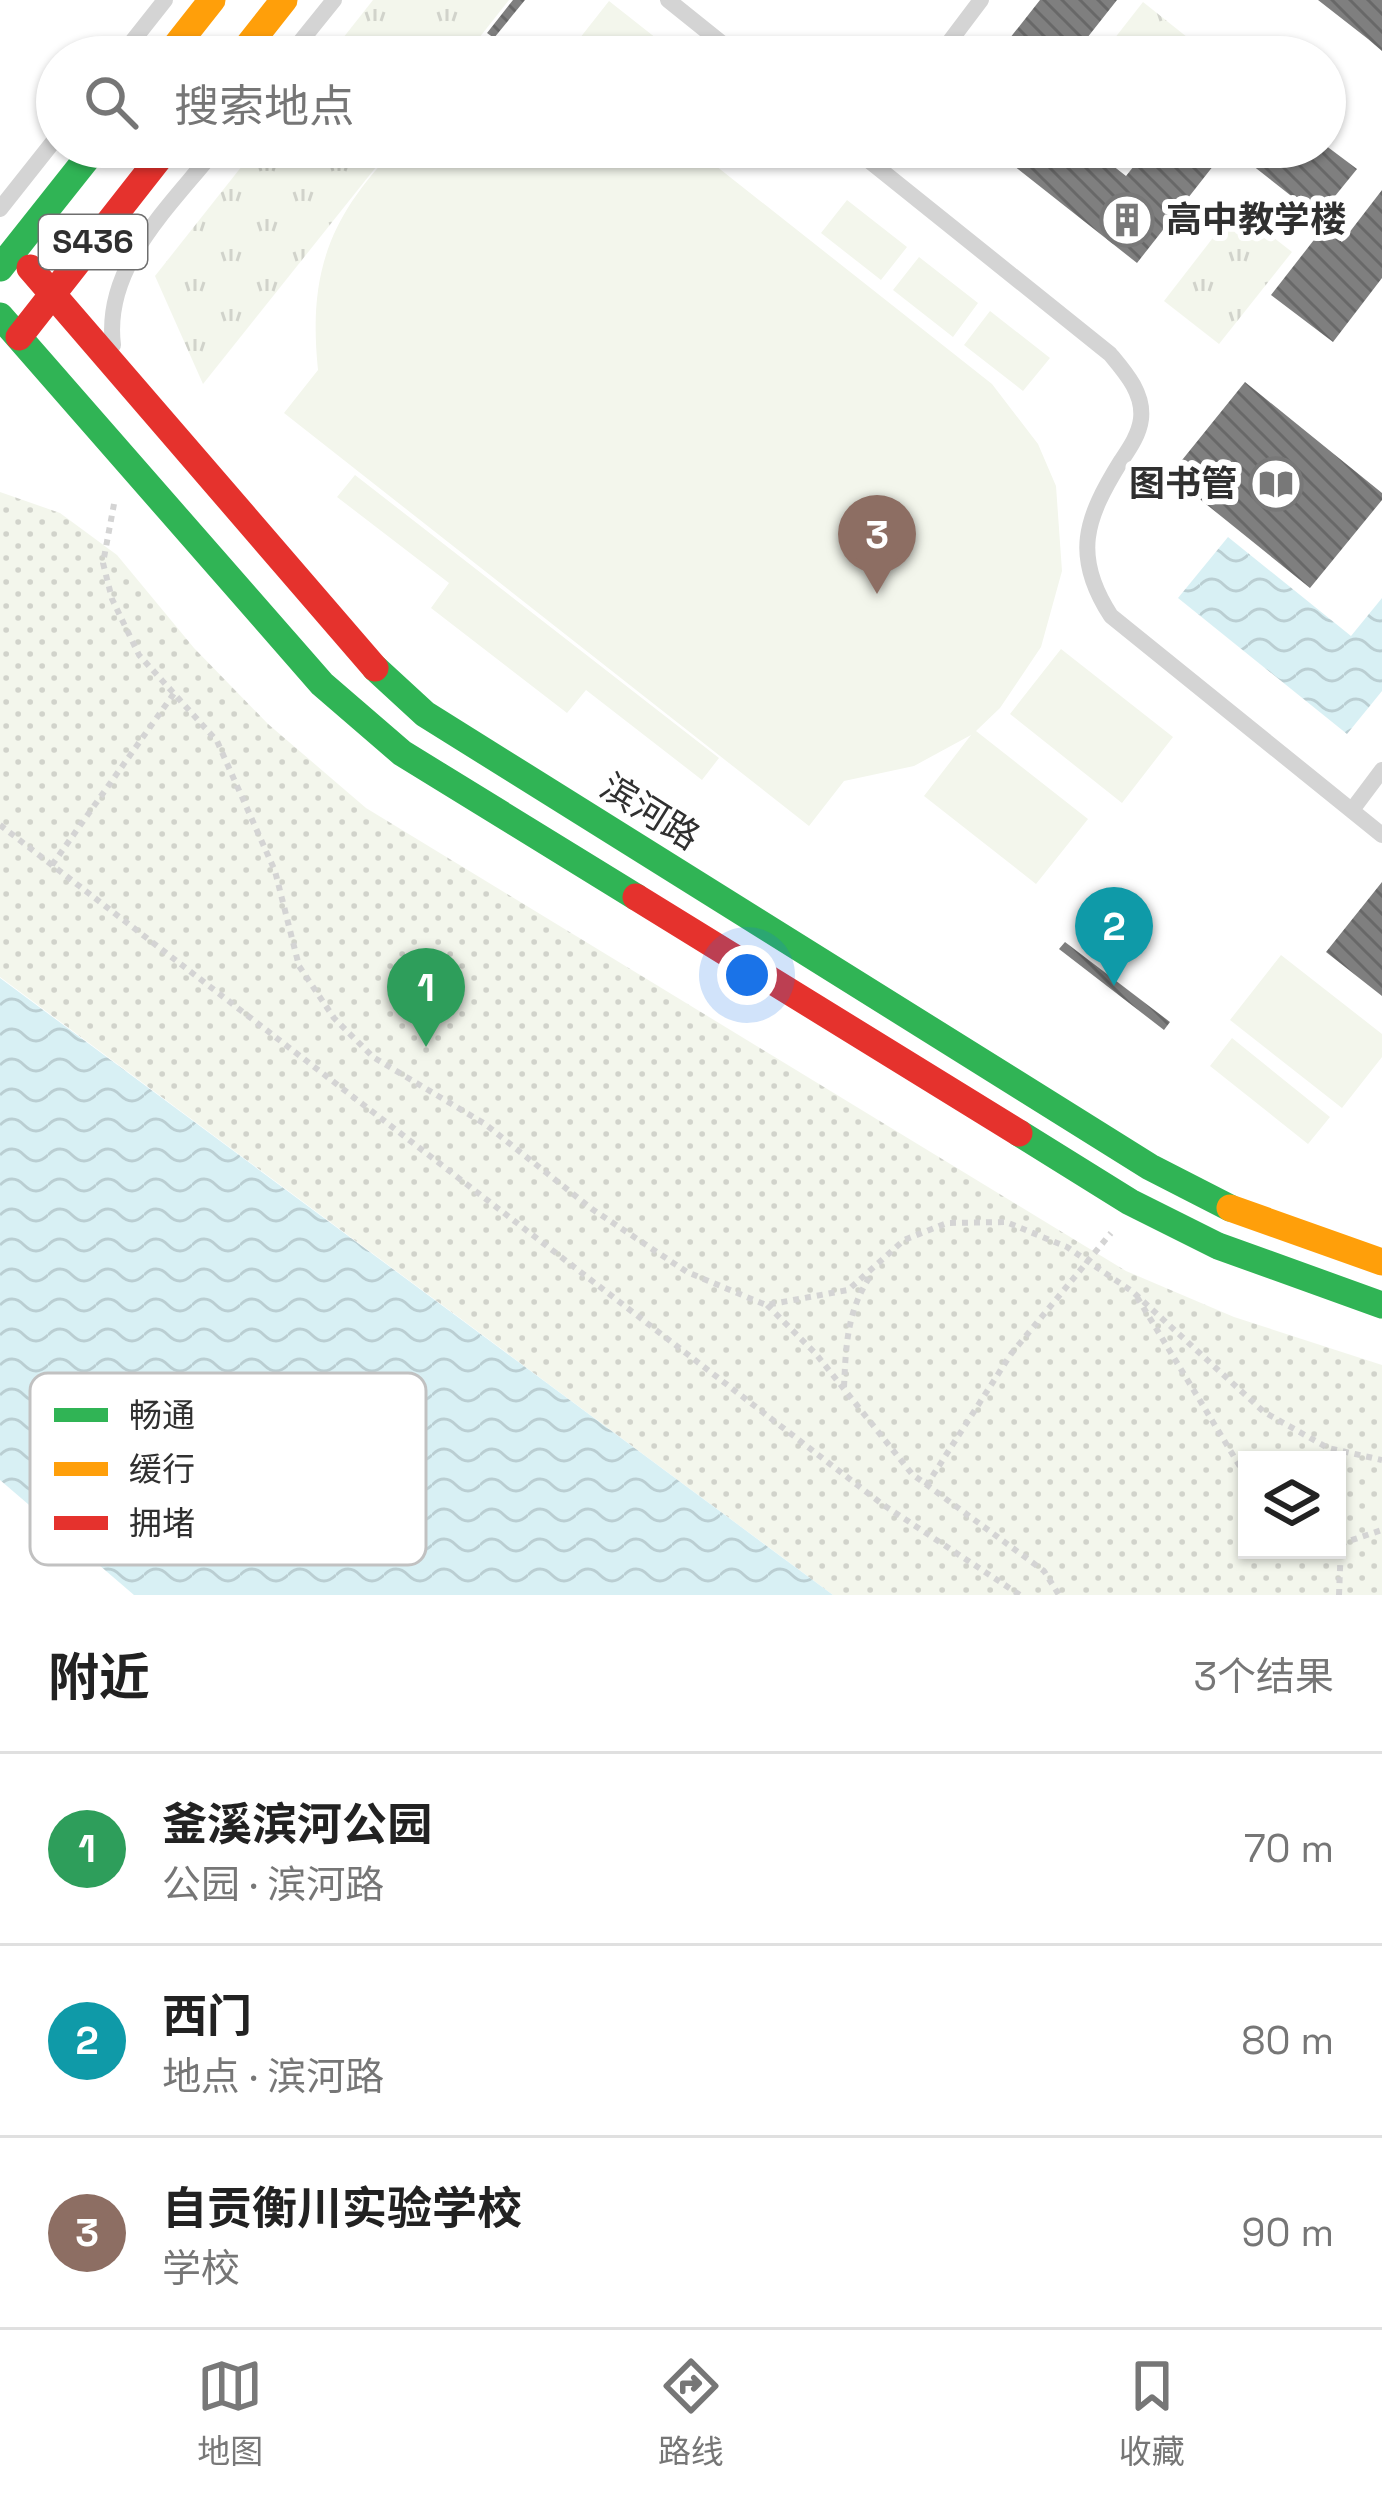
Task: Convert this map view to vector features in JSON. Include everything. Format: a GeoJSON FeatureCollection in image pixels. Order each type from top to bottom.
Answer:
{"type":"FeatureCollection","features":[{"type":"Feature","properties":{"kind":"main road"},"geometry":{"type":"LineString","coordinates":[[184,36],[212,0]]}},
{"type":"Feature","properties":{"kind":"main road"},"geometry":{"type":"LineString","coordinates":[[256,36],[284,0]]}},
{"type":"Feature","properties":{"kind":"main road","name":"S436"},"geometry":{"type":"LineString","coordinates":[[7,259],[79,168]]}},
{"type":"Feature","properties":{"kind":"main road","name":"S436"},"geometry":{"type":"LineString","coordinates":[[9,326],[52,294],[151,168]]}},
{"type":"Feature","properties":{"kind":"main road","name":"滨河路"},"geometry":{"type":"LineString","coordinates":[[7,259],[52,294],[354,649],[425,714],[1150,1167],[1232,1209],[1382,1262]]}},
{"type":"Feature","properties":{"kind":"main road"},"geometry":{"type":"LineString","coordinates":[[9,326],[363,724],[1130,1202],[1218,1246],[1382,1305]]}},
{"type":"Feature","properties":{"kind":"lane"},"geometry":{"type":"LineString","coordinates":[[137,36],[165,0]]}},
{"type":"Feature","properties":{"kind":"lane"},"geometry":{"type":"LineString","coordinates":[[306,36],[334,0]]}},
{"type":"Feature","properties":{"kind":"lane"},"geometry":{"type":"LineString","coordinates":[[668,0],[713,36]]}},
{"type":"Feature","properties":{"kind":"lane"},"geometry":{"type":"LineString","coordinates":[[954,36],[981,0]]}},
{"type":"Feature","properties":{"kind":"lane"},"geometry":{"type":"LineString","coordinates":[[0,209],[36,164]]}},
{"type":"Feature","properties":{"kind":"lane"},"geometry":{"type":"LineString","coordinates":[[116,370],[115,294],[130,258],[201,168]]}},
{"type":"Feature","properties":{"kind":"lane"},"geometry":{"type":"LineString","coordinates":[[883,168],[1110,354],[1135,384],[1142,417],[1135,439],[1093,507],[1086,553],[1089,582],[1111,616],[1382,835]]}},
{"type":"Feature","properties":{"kind":"lane"},"geometry":{"type":"LineString","coordinates":[[1352,811],[1382,770]]}},
{"type":"Feature","properties":{"kind":"path"},"geometry":{"type":"LineString","coordinates":[[126,460],[103,563],[112,599],[140,655],[217,741],[275,871],[299,966],[334,1018],[373,1057],[485,1124],[611,1222],[687,1272],[766,1305],[844,1391],[878,1438],[926,1486],[1044,1571],[1059,1595]]}},
{"type":"Feature","properties":{"kind":"path"},"geometry":{"type":"LineString","coordinates":[[52,865],[176,692]]}},
{"type":"Feature","properties":{"kind":"path"},"geometry":{"type":"LineString","coordinates":[[0,825],[882,1504],[1020,1595]]}},
{"type":"Feature","properties":{"kind":"path"},"geometry":{"type":"LineString","coordinates":[[926,1486],[1011,1354],[1090,1262],[1130,1202]]}},
{"type":"Feature","properties":{"kind":"path"},"geometry":{"type":"LineString","coordinates":[[766,1305],[848,1291],[904,1240],[947,1223],[1006,1222],[1090,1262],[1133,1292],[1264,1412],[1328,1448],[1382,1460]]}},
{"type":"Feature","properties":{"kind":"path"},"geometry":{"type":"LineString","coordinates":[[844,1391],[847,1330],[855,1300],[874,1270]]}},
{"type":"Feature","properties":{"kind":"path"},"geometry":{"type":"LineString","coordinates":[[1133,1292],[1238,1463]]}},
{"type":"Feature","properties":{"kind":"path"},"geometry":{"type":"LineString","coordinates":[[1346,1541],[1382,1530]]}},
{"type":"Feature","properties":{"kind":"path"},"geometry":{"type":"LineString","coordinates":[[1339,1559],[1339,1595]]}},
{"type":"Feature","properties":{"kind":"green space"},"geometry":{"type":"Polygon","coordinates":[[[373,0],[509,0],[481,36],[345,36],[373,0]]]}},
{"type":"Feature","properties":{"kind":"green space"},"geometry":{"type":"Polygon","coordinates":[[[609,1],[653,36],[582,36],[609,1]]]}},
{"type":"Feature","properties":{"kind":"green space"},"geometry":{"type":"Polygon","coordinates":[[[1143,2],[1186,36],[1116,36],[1143,2]]]}},
{"type":"Feature","properties":{"kind":"green space"},"geometry":{"type":"Polygon","coordinates":[[[240,168],[375,168],[203,384],[155,276],[240,168]]]}},
{"type":"Feature","properties":{"kind":"green space"},"geometry":{"type":"Polygon","coordinates":[[[378,168],[719,168],[992,384],[1038,444],[1056,486],[1062,571],[1041,647],[1000,708],[976,731],[1088,819],[1036,884],[924,796],[971,735],[914,766],[844,781],[809,826],[284,413],[318,370],[317,304],[328,248],[339,223],[378,168]]]}},
{"type":"Feature","properties":{"kind":"green space"},"geometry":{"type":"Polygon","coordinates":[[[847,200],[907,247],[881,280],[821,233],[847,200]]]}},
{"type":"Feature","properties":{"kind":"green space"},"geometry":{"type":"Polygon","coordinates":[[[1236,208],[1292,252],[1219,344],[1164,301],[1236,208]]]}},
{"type":"Feature","properties":{"kind":"green space"},"geometry":{"type":"Polygon","coordinates":[[[919,257],[978,303],[953,337],[893,290],[919,257]]]}},
{"type":"Feature","properties":{"kind":"green space"},"geometry":{"type":"Polygon","coordinates":[[[990,311],[1050,358],[1023,391],[964,345],[990,311]]]}},
{"type":"Feature","properties":{"kind":"green space"},"geometry":{"type":"Polygon","coordinates":[[[355,475],[719,758],[702,780],[586,690],[567,713],[431,608],[449,583],[337,497],[355,475]]]}},
{"type":"Feature","properties":{"kind":"green space"},"geometry":{"type":"Polygon","coordinates":[[[0,492],[60,513],[117,555],[194,648],[268,724],[366,808],[1126,1271],[1234,1317],[1382,1365],[1382,1595],[833,1595],[0,977],[0,492]]]}},
{"type":"Feature","properties":{"kind":"green space"},"geometry":{"type":"Polygon","coordinates":[[[1061,649],[1173,737],[1122,803],[1010,714],[1061,649]]]}},
{"type":"Feature","properties":{"kind":"green space"},"geometry":{"type":"Polygon","coordinates":[[[1281,955],[1382,1034],[1382,1057],[1342,1108],[1230,1020],[1281,955]]]}},
{"type":"Feature","properties":{"kind":"green space"},"geometry":{"type":"Polygon","coordinates":[[[1232,1038],[1330,1117],[1308,1144],[1210,1066],[1232,1038]]]}},
{"type":"Feature","properties":{"kind":"water"},"geometry":{"type":"Polygon","coordinates":[[[1228,537],[1351,636],[1382,598],[1382,691],[1347,734],[1178,598],[1228,537]]]}},
{"type":"Feature","properties":{"kind":"water"},"geometry":{"type":"Polygon","coordinates":[[[0,978],[833,1595],[134,1595],[99,1565],[426,1565],[426,1373],[30,1373],[30,1506],[0,1480],[0,978]]]}},
{"type":"Feature","properties":{"kind":"building"},"geometry":{"type":"Polygon","coordinates":[[[513,0],[525,0],[496,36],[487,33],[513,0]]]}},
{"type":"Feature","properties":{"kind":"building"},"geometry":{"type":"Polygon","coordinates":[[[1040,0],[1117,0],[1089,36],[1012,36],[1040,0]]]}},
{"type":"Feature","properties":{"kind":"building"},"geometry":{"type":"Polygon","coordinates":[[[1318,0],[1382,0],[1382,51],[1368,39],[1318,0]]]}},
{"type":"Feature","properties":{"kind":"building"},"geometry":{"type":"Polygon","coordinates":[[[1346,161],[1357,169],[1318,217],[1256,168],[1346,168],[1346,161]]]}},
{"type":"Feature","properties":{"kind":"building","name":"高中教学楼"},"geometry":{"type":"Polygon","coordinates":[[[1017,168],[1116,168],[1126,176],[1132,168],[1212,168],[1137,263],[1017,168]]]}},
{"type":"Feature","properties":{"kind":"building"},"geometry":{"type":"Polygon","coordinates":[[[1382,190],[1382,278],[1333,342],[1271,295],[1324,227],[1342,242],[1382,190]]]}},
{"type":"Feature","properties":{"kind":"building","name":"图书管"},"geometry":{"type":"Polygon","coordinates":[[[1245,382],[1382,493],[1382,500],[1310,588],[1170,475],[1245,382]]]}},
{"type":"Feature","properties":{"kind":"building"},"geometry":{"type":"Polygon","coordinates":[[[1382,882],[1382,996],[1326,952],[1382,882]]]}},
{"type":"Feature","properties":{"kind":"building"},"geometry":{"type":"Polygon","coordinates":[[[1065,942],[1170,1022],[1164,1030],[1059,949],[1065,942]]]}},
{"type":"Feature","properties":{"kind":"traffic: fast"},"geometry":{"type":"LineString","coordinates":[[0,268],[79,168]]}},
{"type":"Feature","properties":{"kind":"traffic: fast"},"geometry":{"type":"LineString","coordinates":[[0,316],[322,684],[402,753],[636,897]]}},
{"type":"Feature","properties":{"kind":"traffic: fast"},"geometry":{"type":"LineString","coordinates":[[375,668],[425,714],[1150,1167],[1230,1208]]}},
{"type":"Feature","properties":{"kind":"traffic: fast"},"geometry":{"type":"LineString","coordinates":[[1019,1133],[1130,1202],[1218,1246],[1382,1305]]}},
{"type":"Feature","properties":{"kind":"traffic: slow"},"geometry":{"type":"LineString","coordinates":[[184,36],[212,0]]}},
{"type":"Feature","properties":{"kind":"traffic: slow"},"geometry":{"type":"LineString","coordinates":[[256,36],[284,0]]}},
{"type":"Feature","properties":{"kind":"traffic: slow"},"geometry":{"type":"LineString","coordinates":[[1230,1208],[1382,1262]]}},
{"type":"Feature","properties":{"kind":"traffic: jam"},"geometry":{"type":"LineString","coordinates":[[19,337],[152,168]]}},
{"type":"Feature","properties":{"kind":"traffic: jam"},"geometry":{"type":"LineString","coordinates":[[30,268],[375,668]]}},
{"type":"Feature","properties":{"kind":"traffic: jam"},"geometry":{"type":"LineString","coordinates":[[636,897],[1019,1133]]}},
{"type":"Feature","properties":{"kind":"place","name":"高中教学楼"},"geometry":{"type":"Point","coordinates":[1127,220]}},
{"type":"Feature","properties":{"kind":"place","name":"图书管"},"geometry":{"type":"Point","coordinates":[1276,484]}},
{"type":"Feature","properties":{"kind":"place","name":"自贡衡川实验学校"},"geometry":{"type":"Point","coordinates":[877,594]}},
{"type":"Feature","properties":{"kind":"place","name":"西门"},"geometry":{"type":"Point","coordinates":[1114,986]}},
{"type":"Feature","properties":{"kind":"place","name":"釜溪滨河公园"},"geometry":{"type":"Point","coordinates":[426,1047]}}]}
